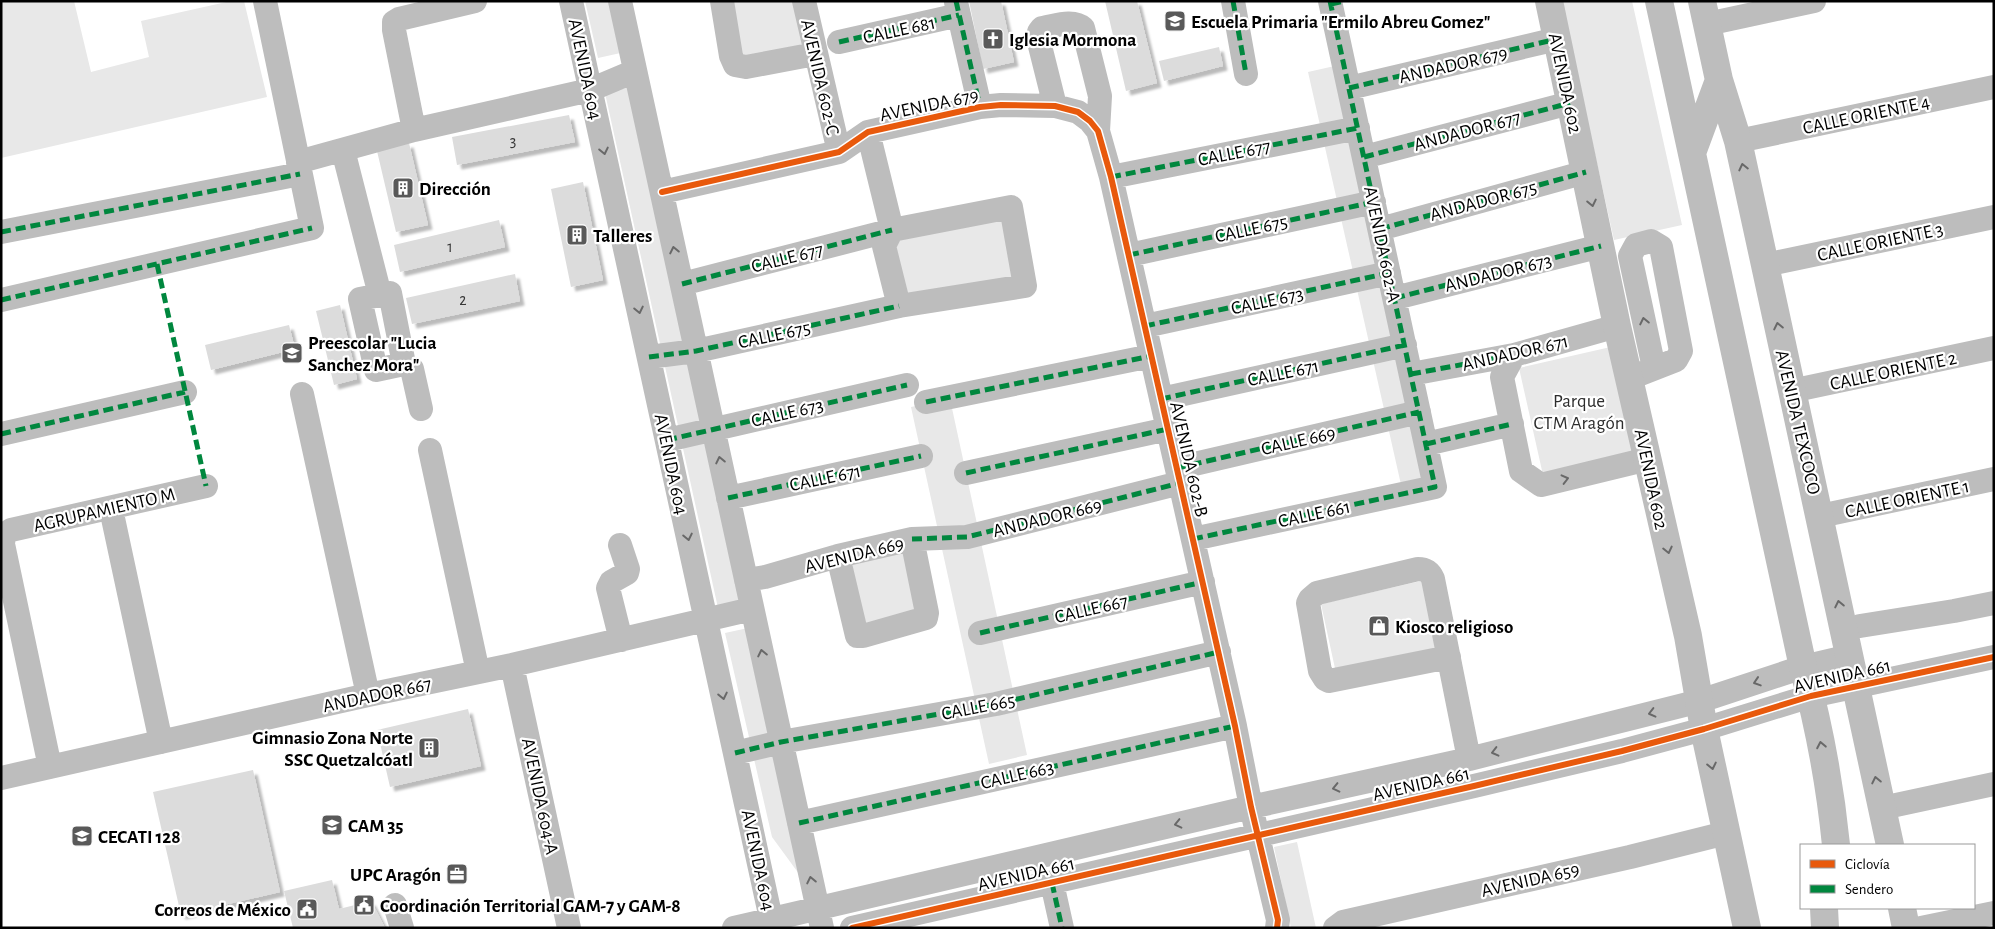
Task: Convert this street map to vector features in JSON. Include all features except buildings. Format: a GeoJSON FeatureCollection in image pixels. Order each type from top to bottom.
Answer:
{"type":"FeatureCollection","features":[{"type":"Feature","properties":{"kind":"main road","name":"AVENIDA 602"},"geometry":{"type":"LineString","coordinates":[[1549,1],[1617,326],[1642,373],[1648,459],[1688,636],[1704,729],[1746,928]]}},
{"type":"Feature","properties":{"kind":"main road"},"geometry":{"type":"LineString","coordinates":[[1643,1],[1795,670],[1829,786],[1836,844]]}},
{"type":"Feature","properties":{"kind":"main road"},"geometry":{"type":"LineString","coordinates":[[1659,1],[1692,153],[1795,670]]}},
{"type":"Feature","properties":{"kind":"main road","name":"AVENIDA TEXCOCO"},"geometry":{"type":"LineString","coordinates":[[1705,13],[1720,80],[1738,141],[1890,844]]}},
{"type":"Feature","properties":{"kind":"main road"},"geometry":{"type":"LineString","coordinates":[[1692,153],[1720,80]]}},
{"type":"Feature","properties":{"kind":"main road"},"geometry":{"type":"LineString","coordinates":[[1802,699],[1818,844]]}},
{"type":"Feature","properties":{"kind":"main road"},"geometry":{"type":"LineString","coordinates":[[1824,909],[1826,928]]}},
{"type":"Feature","properties":{"kind":"main road"},"geometry":{"type":"LineString","coordinates":[[1841,909],[1843,928]]}},
{"type":"Feature","properties":{"kind":"main road"},"geometry":{"type":"LineString","coordinates":[[1902,909],[1906,928]]}},
{"type":"Feature","properties":{"kind":"street"},"geometry":{"type":"LineString","coordinates":[[1,300],[312,228],[265,1]]}},
{"type":"Feature","properties":{"kind":"street"},"geometry":{"type":"LineString","coordinates":[[414,130],[394,22],[399,19],[475,1]]}},
{"type":"Feature","properties":{"kind":"street","name":"AVENIDA 604"},"geometry":{"type":"LineString","coordinates":[[571,1],[772,923]]}},
{"type":"Feature","properties":{"kind":"street"},"geometry":{"type":"LineString","coordinates":[[620,1],[820,918]]}},
{"type":"Feature","properties":{"kind":"street"},"geometry":{"type":"LineString","coordinates":[[722,1],[731,56],[735,65],[746,67],[816,54]]}},
{"type":"Feature","properties":{"kind":"street","name":"AVENIDA 602-C"},"geometry":{"type":"LineString","coordinates":[[804,1],[839,152]]}},
{"type":"Feature","properties":{"kind":"street"},"geometry":{"type":"LineString","coordinates":[[1234,1],[1246,74]]}},
{"type":"Feature","properties":{"kind":"street"},"geometry":{"type":"LineString","coordinates":[[1705,13],[1814,1]]}},
{"type":"Feature","properties":{"kind":"street","name":"AVENIDA 602-A"},"geometry":{"type":"LineString","coordinates":[[1335,2],[1349,88],[1435,486]]}},
{"type":"Feature","properties":{"kind":"street"},"geometry":{"type":"LineString","coordinates":[[958,8],[980,107]]}},
{"type":"Feature","properties":{"kind":"street","name":"CALLE 681"},"geometry":{"type":"LineString","coordinates":[[839,42],[958,8]]}},
{"type":"Feature","properties":{"kind":"street","name":"AVENIDA 602-B"},"geometry":{"type":"LineString","coordinates":[[1054,106],[1038,38],[1039,32],[1042,28],[1074,23],[1079,24],[1083,28],[1100,96],[1094,126],[1111,177],[1129,255],[1219,652],[1250,807]]}},
{"type":"Feature","properties":{"kind":"street","name":"ANDADOR 679"},"geometry":{"type":"LineString","coordinates":[[1349,88],[1557,39]]}},
{"type":"Feature","properties":{"kind":"street"},"geometry":{"type":"LineString","coordinates":[[1,232],[299,168],[343,150],[414,130],[590,90],[635,71]]}},
{"type":"Feature","properties":{"kind":"street","name":"CALLE ORIENTE 4"},"geometry":{"type":"LineString","coordinates":[[1738,141],[1994,87]]}},
{"type":"Feature","properties":{"kind":"street","name":"ANDADOR 677"},"geometry":{"type":"LineString","coordinates":[[1364,157],[1570,103]]}},
{"type":"Feature","properties":{"kind":"street","name":"AVENIDA 679"},"geometry":{"type":"LineString","coordinates":[[662,192],[839,152],[868,132],[980,107],[1001,105],[1054,106],[1078,112],[1094,126]]}},
{"type":"Feature","properties":{"kind":"street","name":"CALLE 677"},"geometry":{"type":"LineString","coordinates":[[1111,177],[1358,128]]}},
{"type":"Feature","properties":{"kind":"street"},"geometry":{"type":"LineString","coordinates":[[868,132],[892,230],[884,246],[899,306]]}},
{"type":"Feature","properties":{"kind":"street"},"geometry":{"type":"LineString","coordinates":[[343,150],[380,295],[390,293],[404,364],[412,368],[421,409]]}},
{"type":"Feature","properties":{"kind":"street","name":"ANDADOR 675"},"geometry":{"type":"LineString","coordinates":[[1380,229],[1586,172]]}},
{"type":"Feature","properties":{"kind":"street","name":"CALLE 675"},"geometry":{"type":"LineString","coordinates":[[1129,255],[1374,202]]}},
{"type":"Feature","properties":{"kind":"street","name":"CALLE 677"},"geometry":{"type":"LineString","coordinates":[[682,284],[892,230],[1011,208],[1025,286],[899,306]]}},
{"type":"Feature","properties":{"kind":"street","name":"CALLE ORIENTE 3"},"geometry":{"type":"LineString","coordinates":[[1765,265],[1994,217]]}},
{"type":"Feature","properties":{"kind":"street","name":"ANDADOR 673"},"geometry":{"type":"LineString","coordinates":[[1394,298],[1601,246]]}},
{"type":"Feature","properties":{"kind":"street","name":"CALLE 673"},"geometry":{"type":"LineString","coordinates":[[1145,326],[1389,273]]}},
{"type":"Feature","properties":{"kind":"street","name":"CALLE 675"},"geometry":{"type":"LineString","coordinates":[[649,357],[696,351],[899,306]]}},
{"type":"Feature","properties":{"kind":"street","name":"ANDADOR 671"},"geometry":{"type":"LineString","coordinates":[[1411,374],[1514,355],[1617,326]]}},
{"type":"Feature","properties":{"kind":"street","name":"CALLE 671"},"geometry":{"type":"LineString","coordinates":[[1161,399],[1405,345]]}},
{"type":"Feature","properties":{"kind":"street","name":"CALLE ORIENTE 2"},"geometry":{"type":"LineString","coordinates":[[1791,391],[1994,348]]}},
{"type":"Feature","properties":{"kind":"street"},"geometry":{"type":"LineString","coordinates":[[1514,355],[1502,377],[1521,471],[1541,485],[1648,459]]}},
{"type":"Feature","properties":{"kind":"street"},"geometry":{"type":"LineString","coordinates":[[926,402],[1152,356]]}},
{"type":"Feature","properties":{"kind":"street","name":"CALLE 673"},"geometry":{"type":"LineString","coordinates":[[667,440],[907,385]]}},
{"type":"Feature","properties":{"kind":"street"},"geometry":{"type":"LineString","coordinates":[[1,434],[185,392]]}},
{"type":"Feature","properties":{"kind":"street"},"geometry":{"type":"LineString","coordinates":[[302,394],[368,695]]}},
{"type":"Feature","properties":{"kind":"street","name":"CALLE 669"},"geometry":{"type":"LineString","coordinates":[[1178,476],[1419,412]]}},
{"type":"Feature","properties":{"kind":"street"},"geometry":{"type":"LineString","coordinates":[[1426,444],[1512,424]]}},
{"type":"Feature","properties":{"kind":"street"},"geometry":{"type":"LineString","coordinates":[[966,473],[1168,429]]}},
{"type":"Feature","properties":{"kind":"street"},"geometry":{"type":"LineString","coordinates":[[430,450],[478,672]]}},
{"type":"Feature","properties":{"kind":"street","name":"CALLE 671"},"geometry":{"type":"LineString","coordinates":[[728,498],[921,456]]}},
{"type":"Feature","properties":{"kind":"street","name":"ANDADOR 669"},"geometry":{"type":"LineString","coordinates":[[912,539],[967,537],[1178,476]]}},
{"type":"Feature","properties":{"kind":"street","name":"CALLE ORIENTE 1"},"geometry":{"type":"LineString","coordinates":[[1820,516],[1994,479]]}},
{"type":"Feature","properties":{"kind":"street","name":"AGRUPAMIENTO M"},"geometry":{"type":"LineString","coordinates":[[50,767],[3,544],[4,535],[11,530],[111,509],[206,486]]}},
{"type":"Feature","properties":{"kind":"street","name":"CALLE 661"},"geometry":{"type":"LineString","coordinates":[[1193,539],[1435,486]]}},
{"type":"Feature","properties":{"kind":"street"},"geometry":{"type":"LineString","coordinates":[[111,509],[161,742]]}},
{"type":"Feature","properties":{"kind":"street","name":"AVENIDA 669"},"geometry":{"type":"LineString","coordinates":[[746,580],[765,577],[838,556],[912,539],[927,613],[926,618],[863,636],[857,636],[838,556]]}},
{"type":"Feature","properties":{"kind":"street"},"geometry":{"type":"LineString","coordinates":[[620,545],[628,569],[627,573],[609,584],[608,588],[621,640]]}},
{"type":"Feature","properties":{"kind":"street"},"geometry":{"type":"LineString","coordinates":[[1449,657],[1330,681],[1322,676],[1320,671],[1308,603],[1313,595],[1317,593],[1423,569],[1431,575],[1433,579],[1449,657],[1469,759]]}},
{"type":"Feature","properties":{"kind":"street","name":"CALLE 667"},"geometry":{"type":"LineString","coordinates":[[980,633],[1203,582]]}},
{"type":"Feature","properties":{"kind":"street"},"geometry":{"type":"LineString","coordinates":[[1860,626],[1994,603]]}},
{"type":"Feature","properties":{"kind":"street","name":"ANDADOR 667"},"geometry":{"type":"LineString","coordinates":[[1,778],[368,695],[512,665],[752,609]]}},
{"type":"Feature","properties":{"kind":"street","name":"CALLE 665"},"geometry":{"type":"LineString","coordinates":[[735,752],[781,742],[996,704],[1219,652]]}},
{"type":"Feature","properties":{"kind":"street","name":"AVENIDA 661"},"geometry":{"type":"LineString","coordinates":[[734,928],[820,918],[1250,807],[1469,759],[1700,701],[1795,670],[1850,656]]}},
{"type":"Feature","properties":{"kind":"street","name":"AVENIDA 661"},"geometry":{"type":"LineString","coordinates":[[852,928],[1599,757],[1704,729],[1802,699],[1994,657]]}},
{"type":"Feature","properties":{"kind":"street","name":"AVENIDA 604-A"},"geometry":{"type":"LineString","coordinates":[[512,665],[569,928]]}},
{"type":"Feature","properties":{"kind":"street","name":"CALLE 663"},"geometry":{"type":"LineString","coordinates":[[799,823],[1235,726]]}},
{"type":"Feature","properties":{"kind":"street"},"geometry":{"type":"LineString","coordinates":[[1882,808],[1994,784]]}},
{"type":"Feature","properties":{"kind":"street"},"geometry":{"type":"LineString","coordinates":[[1250,807],[1278,920],[1277,928]]}},
{"type":"Feature","properties":{"kind":"street","name":"AVENIDA 659"},"geometry":{"type":"LineString","coordinates":[[1335,927],[1343,922],[1630,857],[1726,832]]}},
{"type":"Feature","properties":{"kind":"street"},"geometry":{"type":"LineString","coordinates":[[1052,883],[1062,928]]}},
{"type":"Feature","properties":{"kind":"street"},"geometry":{"type":"LineString","coordinates":[[396,905],[402,928]]}},
{"type":"Feature","properties":{"kind":"street"},"geometry":{"type":"LineString","coordinates":[[1921,928],[1994,913]]}},
{"type":"Feature","properties":{"kind":"green space"},"geometry":{"type":"Polygon","coordinates":[[[1,1],[74,1],[91,72],[149,57],[141,21],[231,1],[244,1],[267,97],[1,158],[1,1]]]}},
{"type":"Feature","properties":{"kind":"green space"},"geometry":{"type":"Polygon","coordinates":[[[585,1],[614,1],[625,52],[598,58],[585,1]]]}},
{"type":"Feature","properties":{"kind":"green space"},"geometry":{"type":"Polygon","coordinates":[[[730,1],[794,1],[803,49],[741,61],[730,1]]]}},
{"type":"Feature","properties":{"kind":"green space"},"geometry":{"type":"Polygon","coordinates":[[[1561,1],[1632,1],[1682,225],[1614,240],[1561,1]]]}},
{"type":"Feature","properties":{"kind":"green space"},"geometry":{"type":"Polygon","coordinates":[[[1339,65],[1433,481],[1402,489],[1308,72],[1339,65]]]}},
{"type":"Feature","properties":{"kind":"green space"},"geometry":{"type":"Polygon","coordinates":[[[630,87],[743,602],[718,608],[605,93],[630,87]]]}},
{"type":"Feature","properties":{"kind":"green space"},"geometry":{"type":"Polygon","coordinates":[[[1005,218],[1016,281],[905,303],[893,239],[1005,218]]]}},
{"type":"Feature","properties":{"kind":"green space","name":"Parque CTM Aragón"},"geometry":{"type":"Polygon","coordinates":[[[1615,346],[1639,453],[1543,475],[1519,368],[1615,346]]]}},
{"type":"Feature","properties":{"kind":"green space"},"geometry":{"type":"Polygon","coordinates":[[[950,399],[1027,755],[989,764],[911,407],[950,399]]]}},
{"type":"Feature","properties":{"kind":"green space"},"geometry":{"type":"Polygon","coordinates":[[[909,545],[923,615],[859,629],[844,559],[909,545]]]}},
{"type":"Feature","properties":{"kind":"green space"},"geometry":{"type":"Polygon","coordinates":[[[1425,580],[1440,649],[1336,673],[1321,604],[1425,580]]]}},
{"type":"Feature","properties":{"kind":"green space"},"geometry":{"type":"Polygon","coordinates":[[[748,628],[802,878],[772,837],[725,633],[748,628]]]}},
{"type":"Feature","properties":{"kind":"green space"},"geometry":{"type":"Polygon","coordinates":[[[1297,842],[1316,928],[1291,928],[1274,847],[1297,842]]]}},
{"type":"Feature","properties":{"kind":"marked path"},"geometry":{"type":"LineString","coordinates":[[956,1],[980,107]]}},
{"type":"Feature","properties":{"kind":"marked path"},"geometry":{"type":"LineString","coordinates":[[1233,1],[1246,74]]}},
{"type":"Feature","properties":{"kind":"marked path"},"geometry":{"type":"LineString","coordinates":[[1193,539],[1435,487],[1330,1]]}},
{"type":"Feature","properties":{"kind":"marked path"},"geometry":{"type":"LineString","coordinates":[[1331,4],[1344,1]]}},
{"type":"Feature","properties":{"kind":"marked path"},"geometry":{"type":"LineString","coordinates":[[839,42],[959,15]]}},
{"type":"Feature","properties":{"kind":"marked path"},"geometry":{"type":"LineString","coordinates":[[1349,88],[1557,39]]}},
{"type":"Feature","properties":{"kind":"marked path"},"geometry":{"type":"LineString","coordinates":[[1364,157],[1570,103]]}},
{"type":"Feature","properties":{"kind":"marked path"},"geometry":{"type":"LineString","coordinates":[[1111,177],[1358,128]]}},
{"type":"Feature","properties":{"kind":"marked path"},"geometry":{"type":"LineString","coordinates":[[1380,229],[1586,172]]}},
{"type":"Feature","properties":{"kind":"marked path"},"geometry":{"type":"LineString","coordinates":[[1,232],[300,174]]}},
{"type":"Feature","properties":{"kind":"marked path"},"geometry":{"type":"LineString","coordinates":[[1129,255],[1374,202]]}},
{"type":"Feature","properties":{"kind":"marked path"},"geometry":{"type":"LineString","coordinates":[[1,300],[312,228]]}},
{"type":"Feature","properties":{"kind":"marked path"},"geometry":{"type":"LineString","coordinates":[[682,284],[892,230]]}},
{"type":"Feature","properties":{"kind":"marked path"},"geometry":{"type":"LineString","coordinates":[[1395,298],[1601,246]]}},
{"type":"Feature","properties":{"kind":"marked path"},"geometry":{"type":"LineString","coordinates":[[157,264],[206,486]]}},
{"type":"Feature","properties":{"kind":"marked path"},"geometry":{"type":"LineString","coordinates":[[1145,326],[1389,273]]}},
{"type":"Feature","properties":{"kind":"marked path"},"geometry":{"type":"LineString","coordinates":[[649,357],[696,351],[899,306]]}},
{"type":"Feature","properties":{"kind":"marked path"},"geometry":{"type":"LineString","coordinates":[[1161,399],[1405,345]]}},
{"type":"Feature","properties":{"kind":"marked path"},"geometry":{"type":"LineString","coordinates":[[1411,374],[1514,355]]}},
{"type":"Feature","properties":{"kind":"marked path"},"geometry":{"type":"LineString","coordinates":[[926,402],[1151,356]]}},
{"type":"Feature","properties":{"kind":"marked path"},"geometry":{"type":"LineString","coordinates":[[667,440],[907,385]]}},
{"type":"Feature","properties":{"kind":"marked path"},"geometry":{"type":"LineString","coordinates":[[1,434],[185,392]]}},
{"type":"Feature","properties":{"kind":"marked path"},"geometry":{"type":"LineString","coordinates":[[1177,468],[1419,412]]}},
{"type":"Feature","properties":{"kind":"marked path"},"geometry":{"type":"LineString","coordinates":[[1426,444],[1512,424]]}},
{"type":"Feature","properties":{"kind":"marked path"},"geometry":{"type":"LineString","coordinates":[[966,473],[1168,429]]}},
{"type":"Feature","properties":{"kind":"marked path"},"geometry":{"type":"LineString","coordinates":[[728,498],[921,456]]}},
{"type":"Feature","properties":{"kind":"marked path"},"geometry":{"type":"LineString","coordinates":[[912,539],[967,537],[1180,483]]}},
{"type":"Feature","properties":{"kind":"marked path"},"geometry":{"type":"LineString","coordinates":[[980,633],[1203,582]]}},
{"type":"Feature","properties":{"kind":"marked path"},"geometry":{"type":"LineString","coordinates":[[735,753],[781,742],[996,704],[1219,652]]}},
{"type":"Feature","properties":{"kind":"marked path"},"geometry":{"type":"LineString","coordinates":[[799,823],[1235,726]]}},
{"type":"Feature","properties":{"kind":"marked path"},"geometry":{"type":"LineString","coordinates":[[1052,883],[1062,928]]}},
{"type":"Feature","properties":{"kind":"cycle path"},"geometry":{"type":"LineString","coordinates":[[662,192],[839,152],[868,132],[980,107],[1001,105],[1055,106],[1078,112],[1090,121],[1098,131],[1111,177],[1235,726],[1251,807],[1278,920],[1277,928]]}},
{"type":"Feature","properties":{"kind":"cycle path"},"geometry":{"type":"LineString","coordinates":[[852,928],[1622,751],[1704,729],[1811,696],[1994,657]]}},
{"type":"Feature","properties":{"kind":"place","name":"Escuela Primaria \"Ermilo Abreu Gomez\""},"geometry":{"type":"Point","coordinates":[1175,21]}},
{"type":"Feature","properties":{"kind":"place","name":"Iglesia Mormona"},"geometry":{"type":"Point","coordinates":[993,39]}},
{"type":"Feature","properties":{"kind":"place","name":"Dirección"},"geometry":{"type":"Point","coordinates":[403,188]}},
{"type":"Feature","properties":{"kind":"place","name":"Talleres"},"geometry":{"type":"Point","coordinates":[577,235]}},
{"type":"Feature","properties":{"kind":"place","name":"Preescolar \"Lucia Sanchez Mora\""},"geometry":{"type":"Point","coordinates":[292,353]}},
{"type":"Feature","properties":{"kind":"place","name":"Kiosco religioso"},"geometry":{"type":"Point","coordinates":[1379,626]}},
{"type":"Feature","properties":{"kind":"place","name":"Gimnasio Zona Norte SSC Quetzalcóatl"},"geometry":{"type":"Point","coordinates":[429,748]}},
{"type":"Feature","properties":{"kind":"place","name":"CAM 35"},"geometry":{"type":"Point","coordinates":[332,825]}},
{"type":"Feature","properties":{"kind":"place","name":"CECATI 128"},"geometry":{"type":"Point","coordinates":[82,836]}},
{"type":"Feature","properties":{"kind":"place","name":"UPC Aragón"},"geometry":{"type":"Point","coordinates":[457,874]}},
{"type":"Feature","properties":{"kind":"place","name":"Coordinación Territorial GAM-7 y GAM-8"},"geometry":{"type":"Point","coordinates":[364,905]}},
{"type":"Feature","properties":{"kind":"place","name":"Correos de México"},"geometry":{"type":"Point","coordinates":[307,909]}}]}
